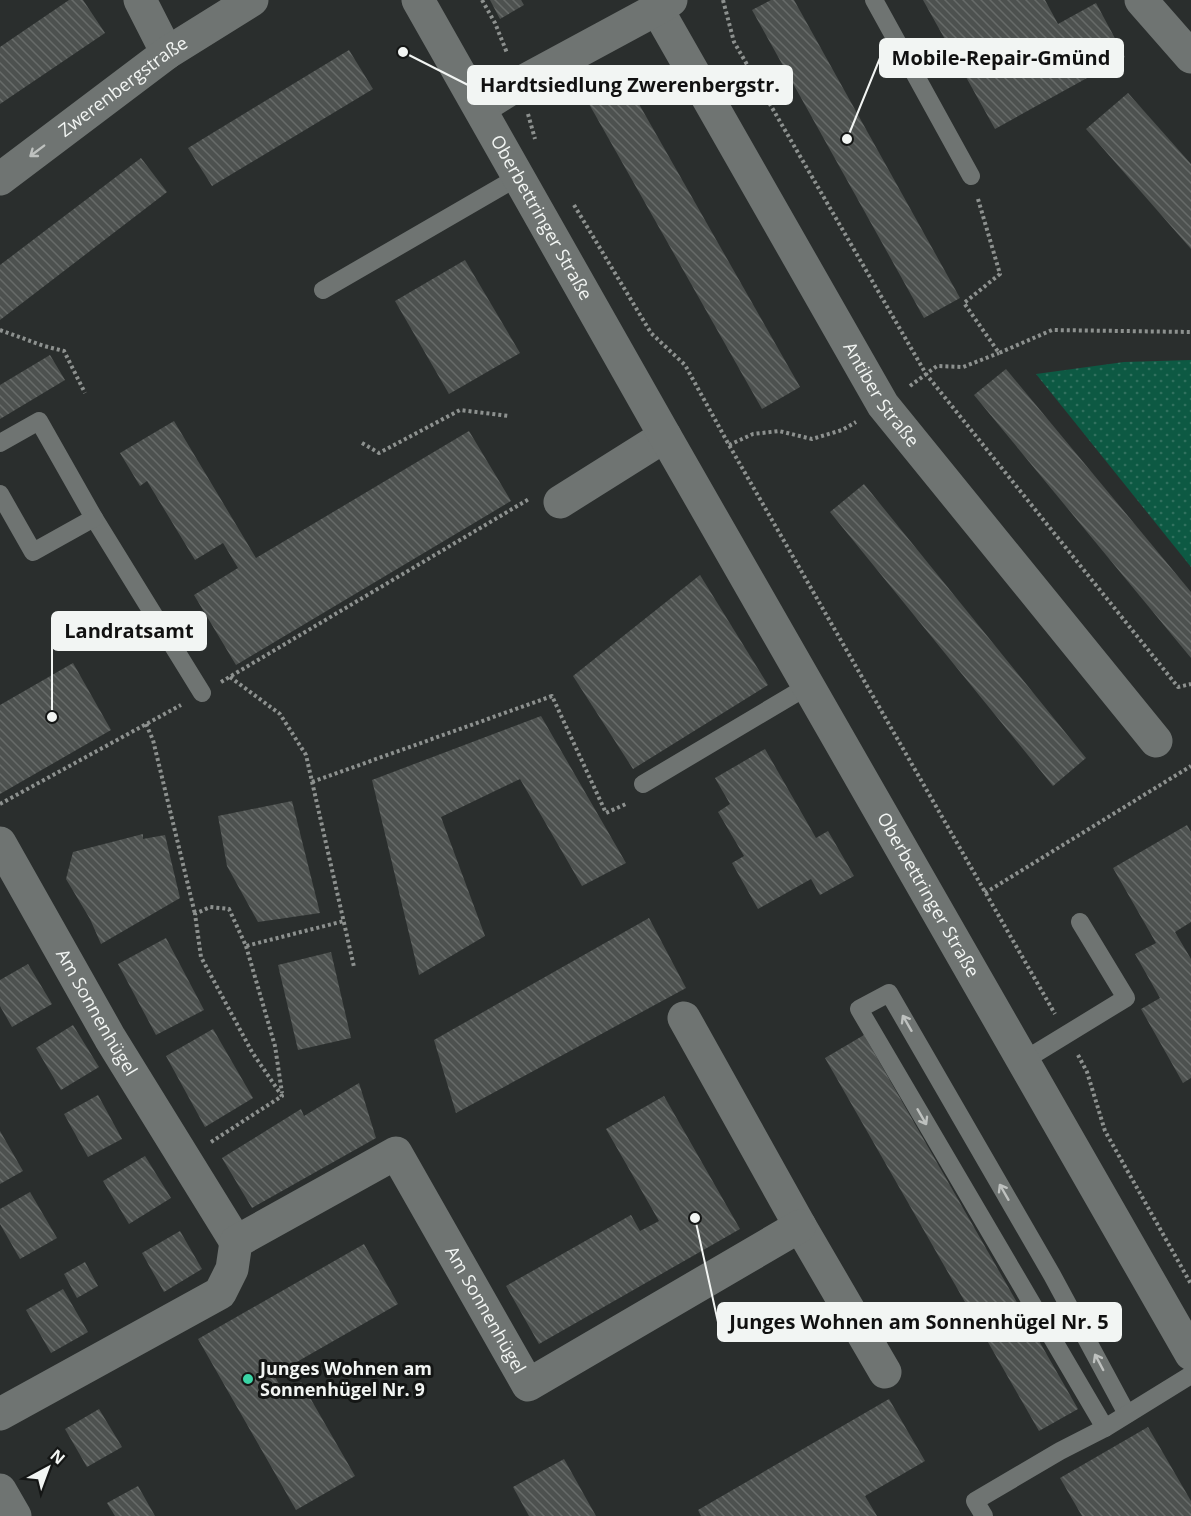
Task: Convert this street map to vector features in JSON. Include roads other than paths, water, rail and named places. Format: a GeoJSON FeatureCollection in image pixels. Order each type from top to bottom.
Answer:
{"type":"FeatureCollection","features":[{"type":"Feature","properties":{"kind":"street"},"geometry":{"type":"LineString","coordinates":[[140,0],[167,53]]}},
{"type":"Feature","properties":{"kind":"street","name":"Zwerenbergstraße"},"geometry":{"type":"LineString","coordinates":[[0,179],[167,53],[252,0]]}},
{"type":"Feature","properties":{"kind":"street","name":"Oberbettringer Straße"},"geometry":{"type":"LineString","coordinates":[[418,0],[1191,1354]]}},
{"type":"Feature","properties":{"kind":"street"},"geometry":{"type":"LineString","coordinates":[[1141,0],[1191,57]]}},
{"type":"Feature","properties":{"kind":"street"},"geometry":{"type":"LineString","coordinates":[[480,108],[520,83],[664,5]]}},
{"type":"Feature","properties":{"kind":"street","name":"Antiber Straße"},"geometry":{"type":"LineString","coordinates":[[664,5],[883,405],[1156,741]]}},
{"type":"Feature","properties":{"kind":"street"},"geometry":{"type":"LineString","coordinates":[[546,500],[665,436]]}},
{"type":"Feature","properties":{"kind":"street","name":"Am Sonnenhügel"},"geometry":{"type":"LineString","coordinates":[[1,823],[110,1038],[236,1242],[396,1153],[528,1385],[800,1226]]}},
{"type":"Feature","properties":{"kind":"street"},"geometry":{"type":"LineString","coordinates":[[684,1018],[800,1226],[885,1372]]}},
{"type":"Feature","properties":{"kind":"street"},"geometry":{"type":"LineString","coordinates":[[0,1414],[220,1293],[232,1269],[236,1242]]}},
{"type":"Feature","properties":{"kind":"street"},"geometry":{"type":"LineString","coordinates":[[0,1490],[15,1516]]}},
{"type":"Feature","properties":{"kind":"lane"},"geometry":{"type":"LineString","coordinates":[[874,0],[970,176]]}},
{"type":"Feature","properties":{"kind":"lane"},"geometry":{"type":"LineString","coordinates":[[323,290],[518,177]]}},
{"type":"Feature","properties":{"kind":"lane"},"geometry":{"type":"LineString","coordinates":[[0,443],[39,420],[94,518],[202,693]]}},
{"type":"Feature","properties":{"kind":"lane"},"geometry":{"type":"LineString","coordinates":[[0,494],[33,552],[94,518]]}},
{"type":"Feature","properties":{"kind":"lane"},"geometry":{"type":"LineString","coordinates":[[643,784],[808,686]]}},
{"type":"Feature","properties":{"kind":"lane"},"geometry":{"type":"LineString","coordinates":[[1023,1061],[1126,998],[1080,922]]}},
{"type":"Feature","properties":{"kind":"lane"},"geometry":{"type":"LineString","coordinates":[[1105,1428],[859,1009],[889,993],[1052,1275],[1127,1414]]}},
{"type":"Feature","properties":{"kind":"lane"},"geometry":{"type":"LineString","coordinates":[[984,1516],[975,1501],[1105,1428],[1191,1375]]}},
{"type":"Feature","properties":{"kind":"place","name":"Hardtsiedlung Zwerenbergstr."},"geometry":{"type":"Point","coordinates":[403,52]}},
{"type":"Feature","properties":{"kind":"place","name":"Mobile-Repair-Gmünd"},"geometry":{"type":"Point","coordinates":[847,139]}},
{"type":"Feature","properties":{"kind":"place","name":"Landratsamt"},"geometry":{"type":"Point","coordinates":[52,717]}},
{"type":"Feature","properties":{"kind":"place","name":"Junges Wohnen am Sonnenhügel Nr. 5"},"geometry":{"type":"Point","coordinates":[695,1218]}},
{"type":"Feature","properties":{"kind":"place","name":"Junges Wohnen am Sonnenhügel Nr. 9"},"geometry":{"type":"Point","coordinates":[248,1379]}}]}
